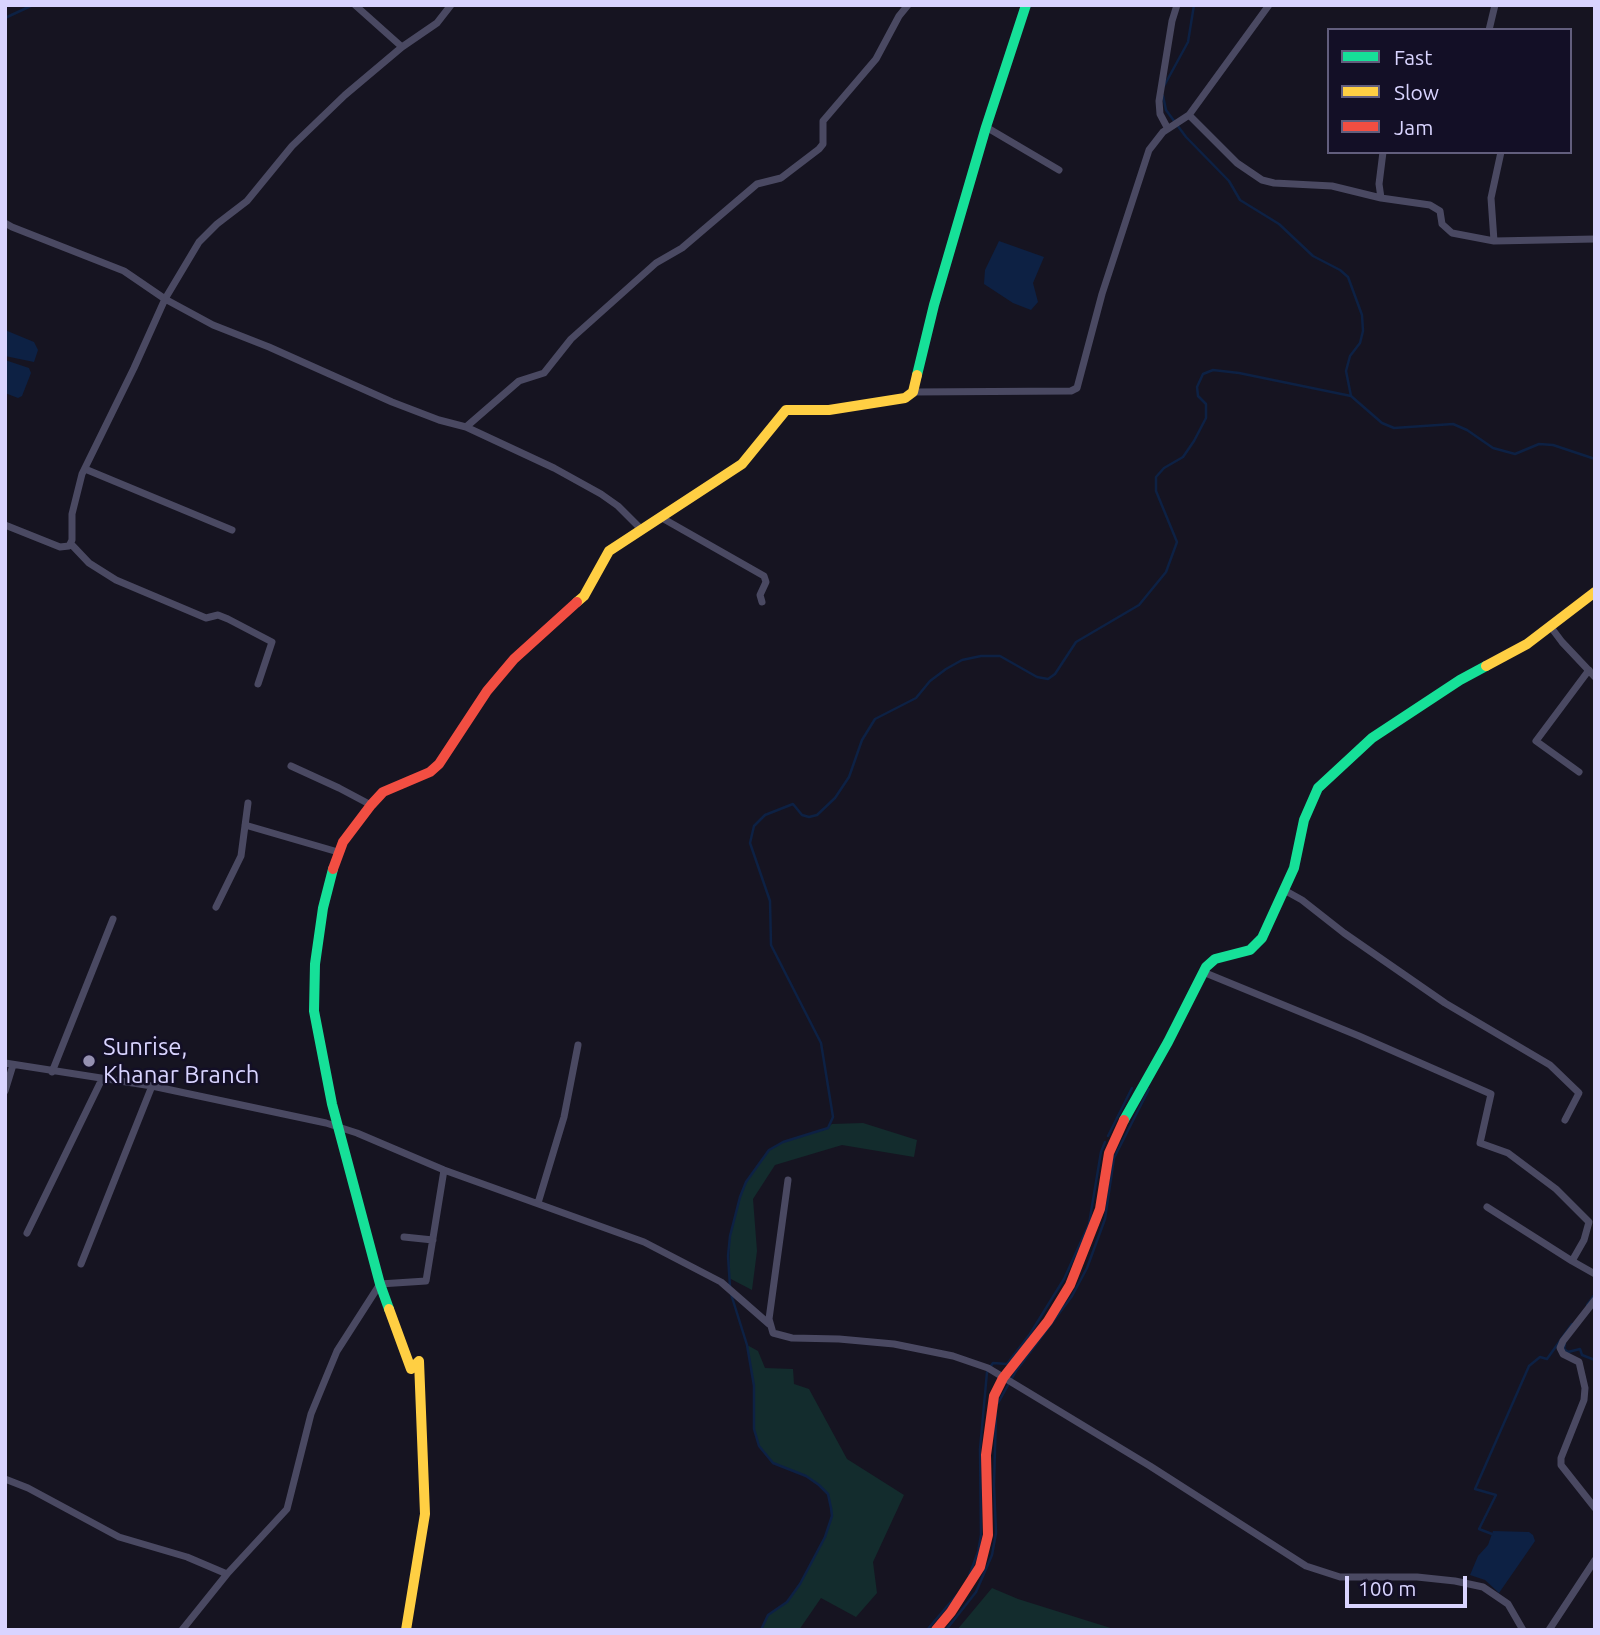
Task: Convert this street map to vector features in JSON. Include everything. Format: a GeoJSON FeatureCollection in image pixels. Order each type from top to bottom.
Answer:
{"type":"FeatureCollection","features":[{"type":"Feature","properties":{"kind":"street"},"geometry":{"type":"LineString","coordinates":[[355,5],[402,47]]}},
{"type":"Feature","properties":{"kind":"street"},"geometry":{"type":"LineString","coordinates":[[258,684],[272,642],[228,618],[218,615],[206,618],[116,580],[89,563],[71,544],[75,496],[85,469],[165,299],[199,242],[216,224],[247,201],[292,146],[336,103],[402,47],[437,23],[451,5]]}},
{"type":"Feature","properties":{"kind":"street"},"geometry":{"type":"LineString","coordinates":[[466,427],[519,381],[544,373],[571,339],[656,262],[682,248],[757,184],[781,178],[819,149],[822,144],[822,121],[876,59],[907,5]]}},
{"type":"Feature","properties":{"kind":"street"},"geometry":{"type":"LineString","coordinates":[[913,392],[934,305],[986,127],[1026,5]]}},
{"type":"Feature","properties":{"kind":"street"},"geometry":{"type":"LineString","coordinates":[[1170,127],[1160,114],[1159,101],[1177,5]]}},
{"type":"Feature","properties":{"kind":"street"},"geometry":{"type":"LineString","coordinates":[[406,1630],[425,1514],[419,1361],[411,1369],[380,1284],[338,1127],[314,1011],[315,964],[323,908],[343,842],[383,792],[430,772],[439,764],[487,691],[514,659],[584,596],[609,551],[741,464],[786,410],[829,410],[905,398],[913,392],[1071,391],[1077,388],[1102,294],[1149,150],[1163,132],[1187,117],[1269,5]]}},
{"type":"Feature","properties":{"kind":"street"},"geometry":{"type":"LineString","coordinates":[[1489,28],[1495,5]]}},
{"type":"Feature","properties":{"kind":"street"},"geometry":{"type":"LineString","coordinates":[[1187,117],[1237,163],[1262,180],[1332,186],[1381,198],[1434,206],[1440,211],[1442,224],[1452,233],[1494,241],[1595,239]]}},
{"type":"Feature","properties":{"kind":"street"},"geometry":{"type":"LineString","coordinates":[[986,127],[1059,170]]}},
{"type":"Feature","properties":{"kind":"street"},"geometry":{"type":"LineString","coordinates":[[1381,198],[1379,184],[1383,154]]}},
{"type":"Feature","properties":{"kind":"street"},"geometry":{"type":"LineString","coordinates":[[1494,241],[1492,198],[1501,154]]}},
{"type":"Feature","properties":{"kind":"street"},"geometry":{"type":"LineString","coordinates":[[5,222],[124,271],[165,299],[213,326],[269,347],[392,402],[466,427],[554,468],[601,494],[618,506],[641,529]]}},
{"type":"Feature","properties":{"kind":"street"},"geometry":{"type":"LineString","coordinates":[[85,469],[232,530]]}},
{"type":"Feature","properties":{"kind":"street"},"geometry":{"type":"LineString","coordinates":[[662,518],[764,576],[766,582],[760,595],[762,601]]}},
{"type":"Feature","properties":{"kind":"street"},"geometry":{"type":"LineString","coordinates":[[5,525],[60,547],[68,547],[71,544]]}},
{"type":"Feature","properties":{"kind":"street"},"geometry":{"type":"LineString","coordinates":[[936,1630],[980,1567],[988,1535],[986,1455],[993,1396],[1003,1378],[1048,1321],[1070,1285],[1100,1209],[1109,1153],[1117,1133],[1168,1042],[1203,972],[1215,959],[1250,950],[1262,939],[1294,868],[1304,820],[1318,788],[1372,737],[1460,680],[1527,644],[1595,592]]}},
{"type":"Feature","properties":{"kind":"street"},"geometry":{"type":"LineString","coordinates":[[1550,626],[1592,673],[1572,690],[1536,741],[1579,772]]}},
{"type":"Feature","properties":{"kind":"street"},"geometry":{"type":"LineString","coordinates":[[291,766],[371,805]]}},
{"type":"Feature","properties":{"kind":"street"},"geometry":{"type":"LineString","coordinates":[[216,907],[241,856],[248,803]]}},
{"type":"Feature","properties":{"kind":"street"},"geometry":{"type":"LineString","coordinates":[[245,825],[338,852]]}},
{"type":"Feature","properties":{"kind":"street"},"geometry":{"type":"LineString","coordinates":[[1284,890],[1302,900],[1344,933],[1445,1003],[1550,1065],[1579,1093],[1564,1119]]}},
{"type":"Feature","properties":{"kind":"street"},"geometry":{"type":"LineString","coordinates":[[52,1072],[113,919]]}},
{"type":"Feature","properties":{"kind":"street"},"geometry":{"type":"LineString","coordinates":[[1203,972],[1383,1046],[1490,1094],[1480,1143],[1508,1153],[1556,1189],[1589,1222],[1584,1240],[1572,1261]]}},
{"type":"Feature","properties":{"kind":"street"},"geometry":{"type":"LineString","coordinates":[[538,1203],[564,1117],[579,1045]]}},
{"type":"Feature","properties":{"kind":"street"},"geometry":{"type":"LineString","coordinates":[[5,1091],[9,1064],[152,1086],[338,1127],[444,1170],[643,1242],[721,1282],[769,1324],[774,1333],[784,1337],[894,1344],[953,1356],[988,1368],[1150,1466],[1306,1566],[1340,1577],[1418,1577],[1483,1587],[1508,1604],[1522,1630]]}},
{"type":"Feature","properties":{"kind":"street"},"geometry":{"type":"LineString","coordinates":[[27,1233],[102,1079]]}},
{"type":"Feature","properties":{"kind":"street"},"geometry":{"type":"LineString","coordinates":[[81,1264],[152,1086]]}},
{"type":"Feature","properties":{"kind":"street"},"geometry":{"type":"LineString","coordinates":[[380,1284],[426,1281],[444,1170]]}},
{"type":"Feature","properties":{"kind":"street"},"geometry":{"type":"LineString","coordinates":[[769,1324],[788,1180]]}},
{"type":"Feature","properties":{"kind":"street"},"geometry":{"type":"LineString","coordinates":[[1487,1207],[1595,1274]]}},
{"type":"Feature","properties":{"kind":"street"},"geometry":{"type":"LineString","coordinates":[[404,1237],[433,1240]]}},
{"type":"Feature","properties":{"kind":"street"},"geometry":{"type":"LineString","coordinates":[[182,1630],[226,1574],[287,1509],[311,1414],[337,1351],[380,1284]]}},
{"type":"Feature","properties":{"kind":"street"},"geometry":{"type":"LineString","coordinates":[[1595,1300],[1560,1348],[1563,1354],[1578,1362],[1585,1388],[1584,1400],[1561,1458],[1561,1465],[1595,1508]]}},
{"type":"Feature","properties":{"kind":"street"},"geometry":{"type":"LineString","coordinates":[[5,1479],[29,1488],[119,1537],[187,1557],[226,1574]]}},
{"type":"Feature","properties":{"kind":"street"},"geometry":{"type":"LineString","coordinates":[[1549,1630],[1595,1560]]}},
{"type":"Feature","properties":{"kind":"green space"},"geometry":{"type":"Polygon","coordinates":[[[863,1123],[917,1140],[914,1157],[842,1145],[775,1165],[753,1199],[757,1251],[752,1290],[729,1278],[730,1236],[740,1197],[746,1182],[769,1150],[783,1142],[824,1130],[832,1124],[863,1123]]]}},
{"type":"Feature","properties":{"kind":"green space"},"geometry":{"type":"Polygon","coordinates":[[[747,1345],[758,1351],[765,1368],[793,1369],[794,1384],[809,1389],[847,1459],[904,1495],[873,1562],[877,1593],[856,1617],[821,1598],[799,1630],[761,1630],[768,1615],[787,1602],[800,1584],[825,1537],[832,1516],[828,1495],[820,1485],[806,1476],[773,1463],[759,1446],[754,1429],[754,1386],[747,1345]]]}},
{"type":"Feature","properties":{"kind":"green space"},"geometry":{"type":"Polygon","coordinates":[[[992,1588],[1018,1599],[1117,1630],[957,1630],[992,1588]]]}},
{"type":"Feature","properties":{"kind":"water"},"geometry":{"type":"Polygon","coordinates":[[[999,241],[1044,257],[1033,283],[1038,302],[1031,310],[1013,303],[984,284],[985,270],[999,241]]]}},
{"type":"Feature","properties":{"kind":"water"},"geometry":{"type":"Polygon","coordinates":[[[5,330],[34,342],[38,350],[34,362],[5,356],[5,330]]]}},
{"type":"Feature","properties":{"kind":"water"},"geometry":{"type":"Polygon","coordinates":[[[5,360],[29,368],[31,373],[22,396],[18,398],[5,393],[5,360]]]}},
{"type":"Feature","properties":{"kind":"water"},"geometry":{"type":"Polygon","coordinates":[[[1493,1531],[1529,1532],[1535,1541],[1499,1593],[1485,1580],[1470,1575],[1493,1531]]]}},
{"type":"Feature","properties":{"kind":"waterway"},"geometry":{"type":"LineString","coordinates":[[5,18],[33,5]]}},
{"type":"Feature","properties":{"kind":"waterway"},"geometry":{"type":"LineString","coordinates":[[1164,86],[1188,42],[1194,5]]}},
{"type":"Feature","properties":{"kind":"waterway"},"geometry":{"type":"LineString","coordinates":[[1163,96],[1166,110],[1186,137],[1229,181],[1240,200],[1279,224],[1313,256],[1348,277],[1362,315],[1363,331],[1360,343],[1350,356],[1346,371],[1351,396]]}},
{"type":"Feature","properties":{"kind":"waterway"},"geometry":{"type":"LineString","coordinates":[[730,1287],[730,1236],[746,1182],[769,1150],[783,1142],[828,1128],[833,1117],[821,1043],[771,945],[770,901],[750,843],[754,826],[765,815],[793,804],[802,815],[817,815],[835,798],[849,777],[862,740],[875,719],[916,698],[930,681],[946,669],[962,660],[1000,656],[1037,677],[1048,679],[1055,674],[1076,642],[1139,605],[1166,572],[1177,542],[1156,491],[1156,477],[1164,468],[1183,457],[1206,418],[1206,404],[1198,396],[1197,387],[1203,374],[1213,370],[1239,373],[1351,396],[1382,423],[1394,428],[1453,424],[1493,448],[1515,454],[1539,444],[1553,445],[1595,459]]}},
{"type":"Feature","properties":{"kind":"waterway"},"geometry":{"type":"LineString","coordinates":[[1108,1136],[1132,1088]]}},
{"type":"Feature","properties":{"kind":"waterway"},"geometry":{"type":"LineString","coordinates":[[998,1403],[1016,1371],[1072,1296],[1087,1268],[1105,1219],[1114,1158],[1149,1089]]}},
{"type":"Feature","properties":{"kind":"waterway"},"geometry":{"type":"LineString","coordinates":[[991,1366],[993,1363],[1007,1364],[1030,1334],[1064,1279],[1089,1224],[1105,1142]]}},
{"type":"Feature","properties":{"kind":"waterway"},"geometry":{"type":"LineString","coordinates":[[731,1294],[747,1345],[754,1386],[754,1429],[759,1446],[773,1463],[806,1476],[819,1485],[828,1494],[832,1516],[825,1537],[800,1584],[787,1602],[768,1615],[761,1630]]}},
{"type":"Feature","properties":{"kind":"waterway"},"geometry":{"type":"LineString","coordinates":[[1587,1305],[1595,1294]]}},
{"type":"Feature","properties":{"kind":"waterway"},"geometry":{"type":"LineString","coordinates":[[1492,1534],[1479,1529],[1496,1495],[1475,1489],[1529,1366],[1540,1357],[1547,1359],[1572,1324]]}},
{"type":"Feature","properties":{"kind":"waterway"},"geometry":{"type":"LineString","coordinates":[[1565,1344],[1564,1349],[1568,1352],[1580,1349],[1582,1355],[1595,1360]]}},
{"type":"Feature","properties":{"kind":"waterway"},"geometry":{"type":"LineString","coordinates":[[969,1576],[981,1535],[980,1449],[987,1372]]}},
{"type":"Feature","properties":{"kind":"waterway"},"geometry":{"type":"LineString","coordinates":[[946,1630],[976,1592],[992,1555],[996,1533],[996,1413]]}},
{"type":"Feature","properties":{"kind":"waterway"},"geometry":{"type":"LineString","coordinates":[[927,1630],[956,1596]]}},
{"type":"Feature","properties":{"kind":"traffic: fast"},"geometry":{"type":"LineString","coordinates":[[917,375],[934,305],[986,127],[1026,5]]}},
{"type":"Feature","properties":{"kind":"traffic: fast"},"geometry":{"type":"LineString","coordinates":[[1124,1120],[1206,967],[1215,959],[1250,950],[1262,938],[1294,868],[1304,820],[1318,788],[1372,738],[1486,666]]}},
{"type":"Feature","properties":{"kind":"traffic: fast"},"geometry":{"type":"LineString","coordinates":[[333,869],[323,908],[315,964],[314,1011],[332,1104],[389,1309]]}},
{"type":"Feature","properties":{"kind":"traffic: slow"},"geometry":{"type":"LineString","coordinates":[[577,602],[584,596],[609,551],[742,464],[786,410],[829,410],[905,398],[913,392],[917,375]]}},
{"type":"Feature","properties":{"kind":"traffic: slow"},"geometry":{"type":"LineString","coordinates":[[1486,666],[1527,644],[1595,592]]}},
{"type":"Feature","properties":{"kind":"traffic: slow"},"geometry":{"type":"LineString","coordinates":[[389,1309],[411,1369],[419,1361],[425,1514],[406,1630]]}},
{"type":"Feature","properties":{"kind":"traffic: jam"},"geometry":{"type":"LineString","coordinates":[[333,869],[343,842],[371,805],[383,792],[430,772],[439,764],[487,691],[514,659],[577,602]]}},
{"type":"Feature","properties":{"kind":"traffic: jam"},"geometry":{"type":"LineString","coordinates":[[936,1630],[980,1567],[988,1535],[986,1455],[994,1396],[1003,1378],[1048,1321],[1070,1285],[1100,1209],[1109,1153],[1124,1120]]}},
{"type":"Feature","properties":{"kind":"place","name":"Sunrise, Khanar Branch"},"geometry":{"type":"Point","coordinates":[89,1061]}}]}
